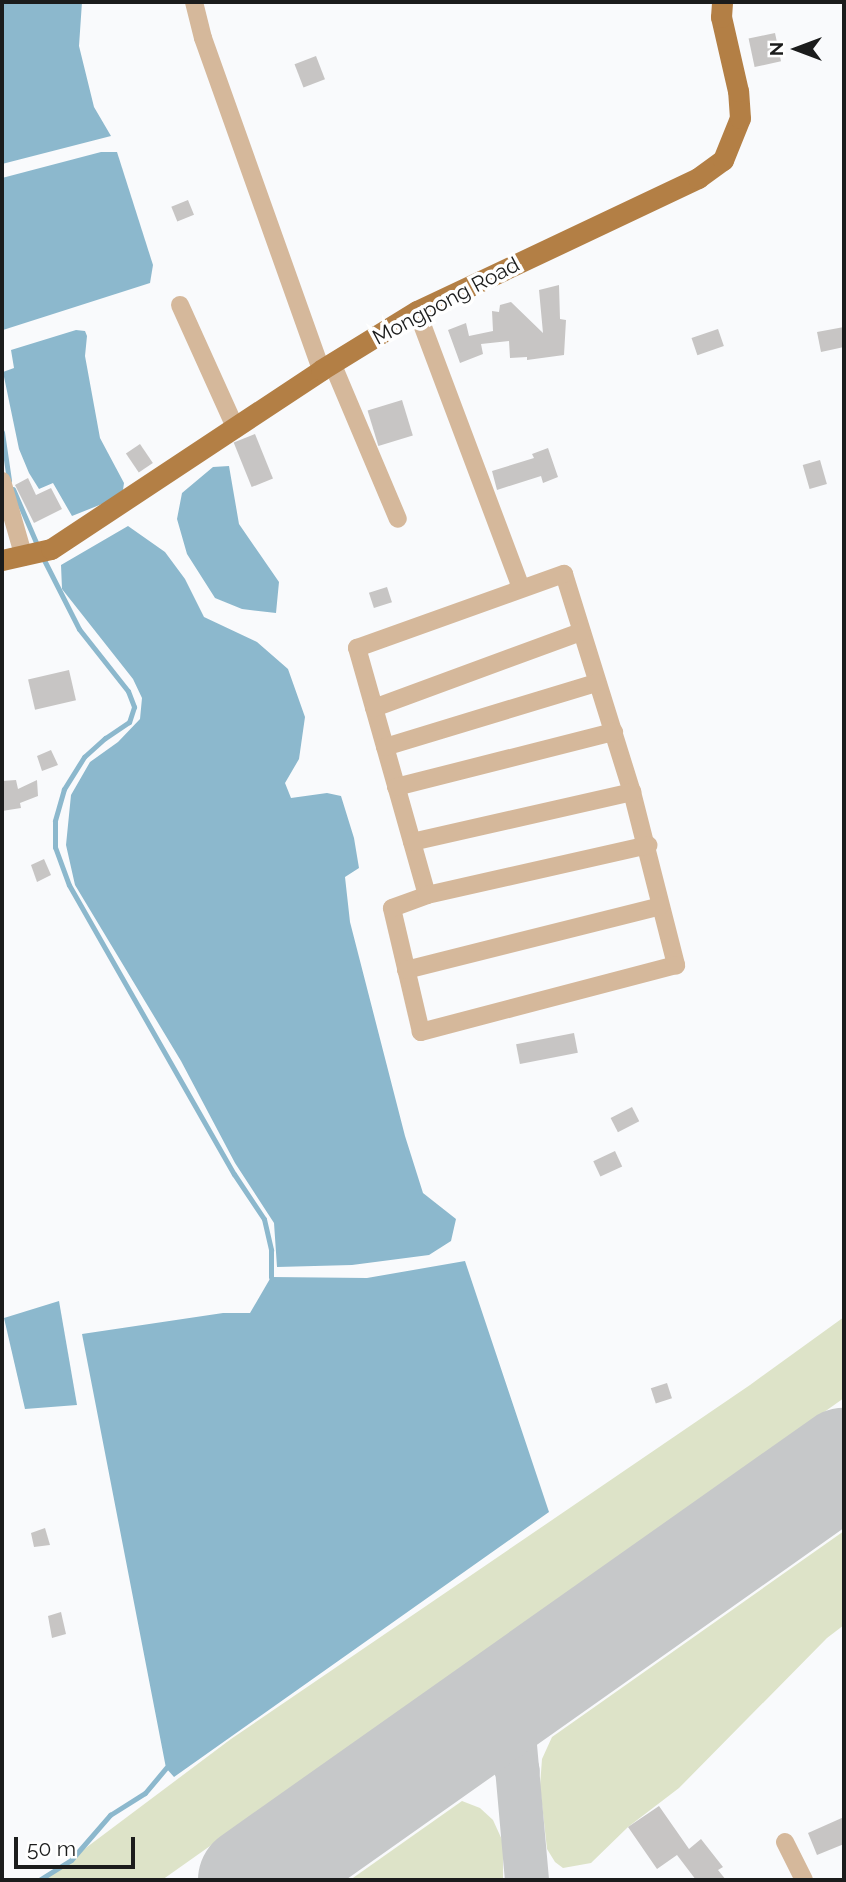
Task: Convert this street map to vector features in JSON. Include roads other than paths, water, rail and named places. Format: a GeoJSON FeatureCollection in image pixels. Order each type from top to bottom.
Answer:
{"type":"FeatureCollection","features":[{"type":"Feature","properties":{"kind":"main road","name":"Mongpong Road"},"geometry":{"type":"LineString","coordinates":[[2,560],[24,558],[51,549],[326,367],[417,312],[698,178],[723,160],[740,118],[738,91],[721,17],[722,2]]}},
{"type":"Feature","properties":{"kind":"street"},"geometry":{"type":"LineString","coordinates":[[194,2],[208,51],[326,367],[398,519]]}},
{"type":"Feature","properties":{"kind":"street"},"geometry":{"type":"LineString","coordinates":[[180,305],[236,429]]}},
{"type":"Feature","properties":{"kind":"street"},"geometry":{"type":"LineString","coordinates":[[417,312],[521,587]]}},
{"type":"Feature","properties":{"kind":"street"},"geometry":{"type":"LineString","coordinates":[[2,481],[24,558]]}},
{"type":"Feature","properties":{"kind":"street"},"geometry":{"type":"LineString","coordinates":[[427,895],[357,648],[521,587],[564,574],[648,845],[660,906],[676,965],[421,1032],[393,908],[427,895],[648,845]]}},
{"type":"Feature","properties":{"kind":"street"},"geometry":{"type":"LineString","coordinates":[[374,708],[581,632]]}},
{"type":"Feature","properties":{"kind":"street"},"geometry":{"type":"LineString","coordinates":[[385,747],[596,684]]}},
{"type":"Feature","properties":{"kind":"street"},"geometry":{"type":"LineString","coordinates":[[396,787],[614,732]]}},
{"type":"Feature","properties":{"kind":"street"},"geometry":{"type":"LineString","coordinates":[[412,842],[632,792]]}},
{"type":"Feature","properties":{"kind":"street"},"geometry":{"type":"LineString","coordinates":[[406,970],[660,906]]}},
{"type":"Feature","properties":{"kind":"street"},"geometry":{"type":"LineString","coordinates":[[785,1842],[804,1880]]}},
{"type":"Feature","properties":{"kind":"water"},"geometry":{"type":"Polygon","coordinates":[[[2,2],[82,2],[79,46],[94,107],[111,136],[2,164],[2,2]]]}},
{"type":"Feature","properties":{"kind":"water"},"geometry":{"type":"Polygon","coordinates":[[[101,152],[117,152],[153,265],[150,283],[3,330],[2,178],[101,152]]]}},
{"type":"Feature","properties":{"kind":"water"},"geometry":{"type":"Polygon","coordinates":[[[76,330],[85,331],[87,336],[85,356],[100,438],[124,483],[123,490],[107,502],[72,516],[53,483],[39,489],[29,473],[19,449],[3,372],[14,368],[11,350],[76,330]]]}},
{"type":"Feature","properties":{"kind":"water"},"geometry":{"type":"Polygon","coordinates":[[[229,466],[239,524],[279,582],[276,613],[242,609],[215,598],[187,554],[177,519],[182,493],[213,467],[229,466]]]}},
{"type":"Feature","properties":{"kind":"water"},"geometry":{"type":"Polygon","coordinates":[[[128,526],[165,552],[185,579],[204,617],[257,642],[288,669],[305,717],[299,759],[285,783],[291,798],[327,793],[341,796],[354,838],[359,868],[345,877],[350,922],[405,1136],[423,1193],[456,1219],[451,1241],[429,1255],[352,1265],[277,1267],[274,1223],[235,1163],[181,1061],[75,885],[66,845],[71,795],[90,762],[118,742],[140,719],[142,698],[133,679],[62,589],[61,565],[128,526]]]}},
{"type":"Feature","properties":{"kind":"water"},"geometry":{"type":"Polygon","coordinates":[[[465,1261],[549,1512],[174,1777],[166,1768],[82,1334],[223,1313],[250,1313],[271,1277],[367,1278],[465,1261]]]}},
{"type":"Feature","properties":{"kind":"water"},"geometry":{"type":"Polygon","coordinates":[[[59,1301],[77,1405],[25,1409],[4,1318],[59,1301]]]}},
{"type":"Feature","properties":{"kind":"waterway"},"geometry":{"type":"LineString","coordinates":[[2,432],[9,480]]}},
{"type":"Feature","properties":{"kind":"waterway"},"geometry":{"type":"LineString","coordinates":[[13,489],[38,547]]}},
{"type":"Feature","properties":{"kind":"waterway"},"geometry":{"type":"LineString","coordinates":[[42,556],[79,629],[128,691],[134,707],[129,722],[105,738],[84,757],[64,789],[55,821],[55,847],[69,885],[234,1174],[264,1219],[271,1250],[271,1277]]}},
{"type":"Feature","properties":{"kind":"waterway"},"geometry":{"type":"LineString","coordinates":[[39,1880],[71,1860],[110,1815],[145,1793],[166,1768]]}}]}
